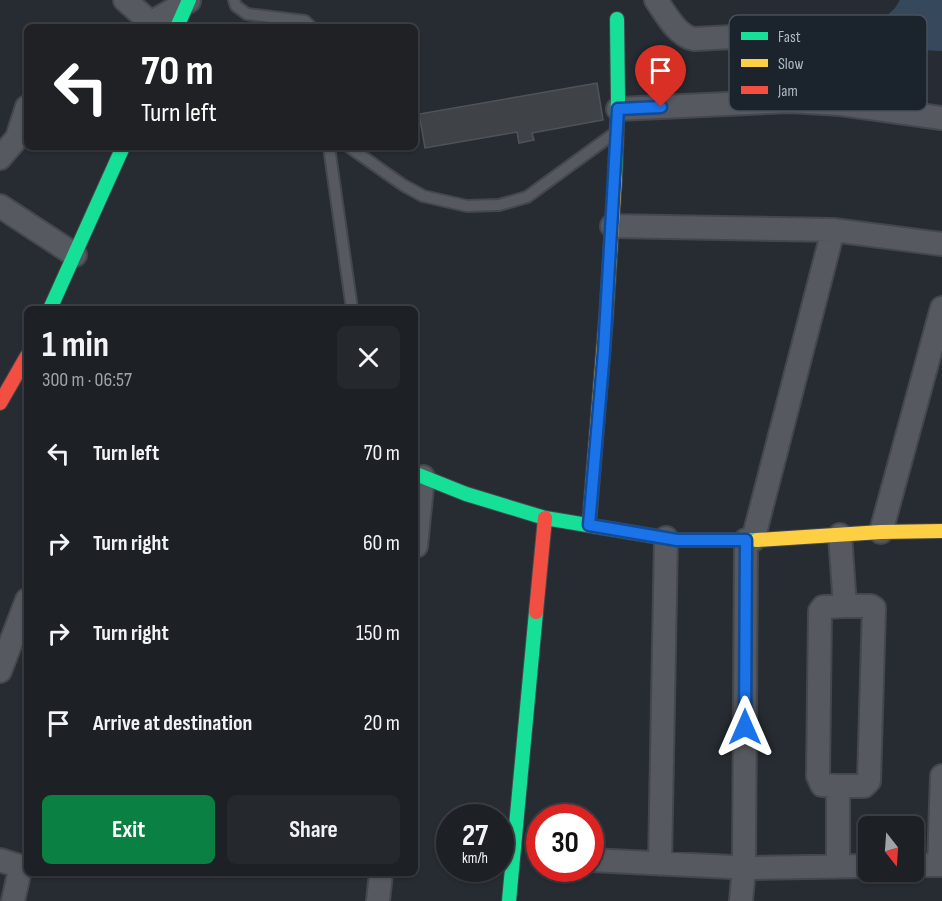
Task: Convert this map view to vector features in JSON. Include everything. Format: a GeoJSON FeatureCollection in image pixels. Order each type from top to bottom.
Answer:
{"type":"FeatureCollection","features":[{"type":"Feature","properties":{"kind":"street"},"geometry":{"type":"LineString","coordinates":[[125,0],[145,24]]}},
{"type":"Feature","properties":{"kind":"street"},"geometry":{"type":"LineString","coordinates":[[148,24],[189,0]]}},
{"type":"Feature","properties":{"kind":"street"},"geometry":{"type":"LineString","coordinates":[[178,24],[189,0]]}},
{"type":"Feature","properties":{"kind":"street"},"geometry":{"type":"LineString","coordinates":[[656,0],[686,37],[694,39],[729,37]]}},
{"type":"Feature","properties":{"kind":"street"},"geometry":{"type":"LineString","coordinates":[[589,525],[612,226],[618,109],[617,19]]}},
{"type":"Feature","properties":{"kind":"street"},"geometry":{"type":"LineString","coordinates":[[618,109],[729,104]]}},
{"type":"Feature","properties":{"kind":"street"},"geometry":{"type":"LineString","coordinates":[[892,111],[942,118]]}},
{"type":"Feature","properties":{"kind":"street"},"geometry":{"type":"LineString","coordinates":[[0,158],[17,138],[24,116]]}},
{"type":"Feature","properties":{"kind":"street"},"geometry":{"type":"LineString","coordinates":[[51,306],[122,150]]}},
{"type":"Feature","properties":{"kind":"street"},"geometry":{"type":"LineString","coordinates":[[0,206],[75,255]]}},
{"type":"Feature","properties":{"kind":"street"},"geometry":{"type":"LineString","coordinates":[[612,226],[833,230],[942,244]]}},
{"type":"Feature","properties":{"kind":"street"},"geometry":{"type":"LineString","coordinates":[[741,901],[744,867],[750,540],[833,230]]}},
{"type":"Feature","properties":{"kind":"street"},"geometry":{"type":"LineString","coordinates":[[881,532],[942,308]]}},
{"type":"Feature","properties":{"kind":"street"},"geometry":{"type":"LineString","coordinates":[[0,403],[24,361]]}},
{"type":"Feature","properties":{"kind":"street"},"geometry":{"type":"LineString","coordinates":[[418,499],[419,476],[466,494],[545,518],[677,540],[750,540],[881,532],[942,531]]}},
{"type":"Feature","properties":{"kind":"street"},"geometry":{"type":"LineString","coordinates":[[509,901],[545,518]]}},
{"type":"Feature","properties":{"kind":"street"},"geometry":{"type":"LineString","coordinates":[[840,535],[845,606]]}},
{"type":"Feature","properties":{"kind":"street"},"geometry":{"type":"LineString","coordinates":[[660,864],[666,538]]}},
{"type":"Feature","properties":{"kind":"street"},"geometry":{"type":"LineString","coordinates":[[845,606],[874,608],[869,781],[864,786],[822,785],[819,780],[820,611],[823,607],[845,606]]}},
{"type":"Feature","properties":{"kind":"street"},"geometry":{"type":"LineString","coordinates":[[0,671],[24,608]]}},
{"type":"Feature","properties":{"kind":"street"},"geometry":{"type":"LineString","coordinates":[[924,865],[940,865],[942,776]]}},
{"type":"Feature","properties":{"kind":"street"},"geometry":{"type":"LineString","coordinates":[[838,786],[838,866]]}},
{"type":"Feature","properties":{"kind":"street"},"geometry":{"type":"LineString","coordinates":[[0,860],[19,866],[20,869],[13,901]]}},
{"type":"Feature","properties":{"kind":"street"},"geometry":{"type":"LineString","coordinates":[[604,861],[744,867],[858,866]]}},
{"type":"Feature","properties":{"kind":"street"},"geometry":{"type":"LineString","coordinates":[[378,901],[381,876]]}},
{"type":"Feature","properties":{"kind":"lane"},"geometry":{"type":"LineString","coordinates":[[234,0],[236,6],[247,14],[305,21],[308,24]]}},
{"type":"Feature","properties":{"kind":"lane"},"geometry":{"type":"LineString","coordinates":[[353,150],[403,185],[423,196],[466,206],[499,205],[526,197],[617,132]]}},
{"type":"Feature","properties":{"kind":"lane"},"geometry":{"type":"LineString","coordinates":[[329,150],[352,306]]}},
{"type":"Feature","properties":{"kind":"water"},"geometry":{"type":"Polygon","coordinates":[[[900,0],[942,0],[942,51],[927,50],[927,15],[888,15],[900,0]]]}},
{"type":"Feature","properties":{"kind":"building"},"geometry":{"type":"Polygon","coordinates":[[[597,83],[603,120],[532,133],[534,140],[519,143],[517,132],[425,148],[419,114],[597,83]]]}},
{"type":"Feature","properties":{"kind":"traffic: fast"},"geometry":{"type":"LineString","coordinates":[[178,24],[189,0]]}},
{"type":"Feature","properties":{"kind":"traffic: fast"},"geometry":{"type":"LineString","coordinates":[[615,177],[618,99],[617,19]]}},
{"type":"Feature","properties":{"kind":"traffic: fast"},"geometry":{"type":"LineString","coordinates":[[51,306],[122,150]]}},
{"type":"Feature","properties":{"kind":"traffic: fast"},"geometry":{"type":"LineString","coordinates":[[418,475],[466,494],[545,518],[677,540],[757,540]]}},
{"type":"Feature","properties":{"kind":"traffic: fast"},"geometry":{"type":"LineString","coordinates":[[509,901],[536,612]]}},
{"type":"Feature","properties":{"kind":"traffic: slow"},"geometry":{"type":"LineString","coordinates":[[589,525],[615,177]]}},
{"type":"Feature","properties":{"kind":"traffic: slow"},"geometry":{"type":"LineString","coordinates":[[757,540],[881,532],[942,531]]}},
{"type":"Feature","properties":{"kind":"traffic: jam"},"geometry":{"type":"LineString","coordinates":[[0,403],[24,361]]}},
{"type":"Feature","properties":{"kind":"traffic: jam"},"geometry":{"type":"LineString","coordinates":[[536,612],[545,518]]}},
{"type":"Feature","properties":{"kind":"route"},"geometry":{"type":"LineString","coordinates":[[661,107],[618,109],[604,351],[589,525],[677,540],[746,540],[745,727]]}}]}
